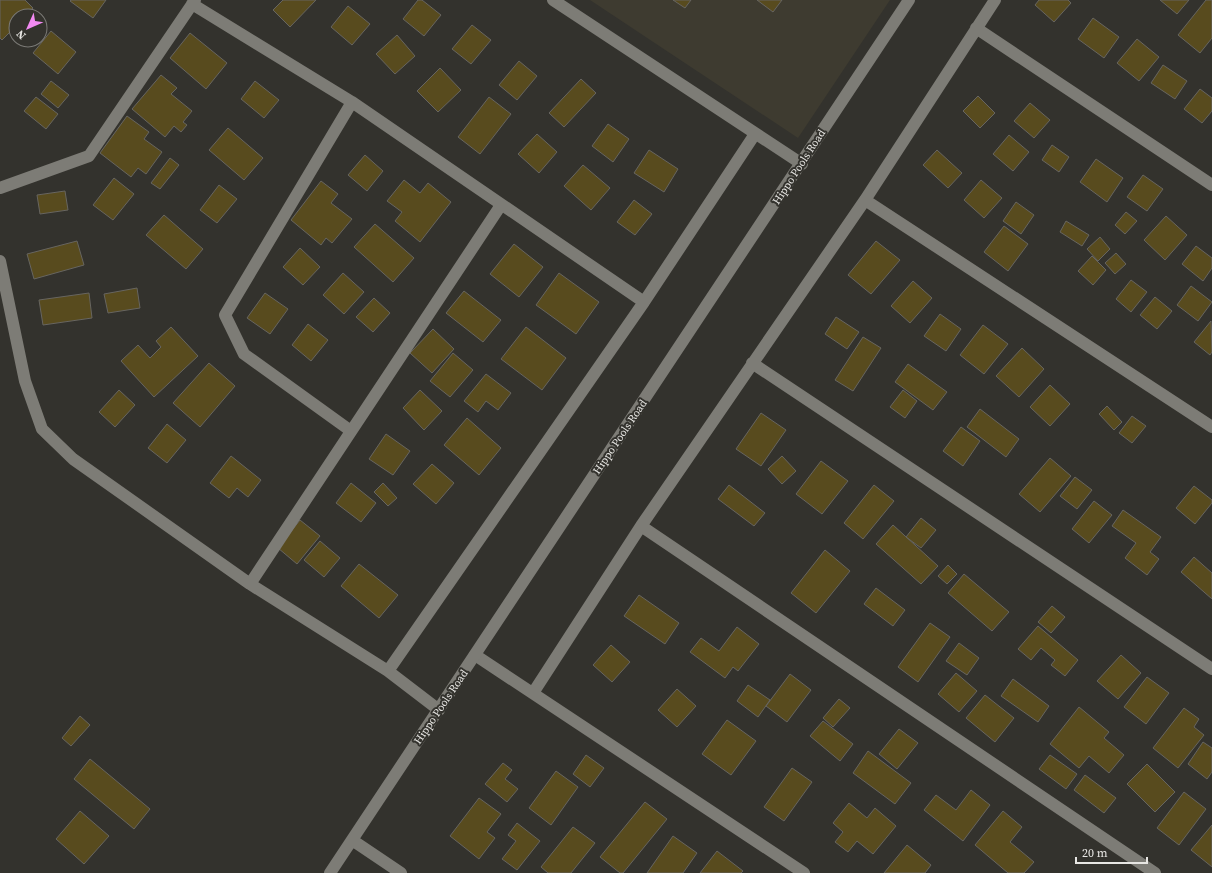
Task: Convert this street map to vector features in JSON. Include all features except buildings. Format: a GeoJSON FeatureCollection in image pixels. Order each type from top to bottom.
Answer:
{"type":"FeatureCollection","features":[{"type":"Feature","properties":{"kind":"street"},"geometry":{"type":"LineString","coordinates":[[553,0],[802,164]]}},
{"type":"Feature","properties":{"kind":"street","name":"Hippo Pools Road"},"geometry":{"type":"LineString","coordinates":[[330,873],[802,164],[909,0]]}},
{"type":"Feature","properties":{"kind":"street"},"geometry":{"type":"LineString","coordinates":[[533,693],[641,526],[864,200],[995,0]]}},
{"type":"Feature","properties":{"kind":"street"},"geometry":{"type":"LineString","coordinates":[[0,188],[89,156],[194,2],[352,102],[644,302]]}},
{"type":"Feature","properties":{"kind":"street"},"geometry":{"type":"LineString","coordinates":[[976,28],[1212,185]]}},
{"type":"Feature","properties":{"kind":"street"},"geometry":{"type":"LineString","coordinates":[[351,432],[244,354],[225,315],[352,102]]}},
{"type":"Feature","properties":{"kind":"street"},"geometry":{"type":"LineString","coordinates":[[388,672],[644,302],[755,134]]}},
{"type":"Feature","properties":{"kind":"street"},"geometry":{"type":"LineString","coordinates":[[864,200],[1212,427]]}},
{"type":"Feature","properties":{"kind":"street"},"geometry":{"type":"LineString","coordinates":[[250,584],[501,205]]}},
{"type":"Feature","properties":{"kind":"street"},"geometry":{"type":"LineString","coordinates":[[0,261],[25,381],[42,429],[73,459],[250,584],[388,672],[439,710]]}},
{"type":"Feature","properties":{"kind":"street"},"geometry":{"type":"LineString","coordinates":[[752,363],[1212,669]]}},
{"type":"Feature","properties":{"kind":"street"},"geometry":{"type":"LineString","coordinates":[[641,526],[1155,873]]}},
{"type":"Feature","properties":{"kind":"street"},"geometry":{"type":"LineString","coordinates":[[475,655],[804,873]]}},
{"type":"Feature","properties":{"kind":"street"},"geometry":{"type":"LineString","coordinates":[[352,840],[401,873]]}},
{"type":"Feature","properties":{"kind":"shaded area"},"geometry":{"type":"Polygon","coordinates":[[[590,0],[890,0],[798,138],[590,0]]]}}]}
